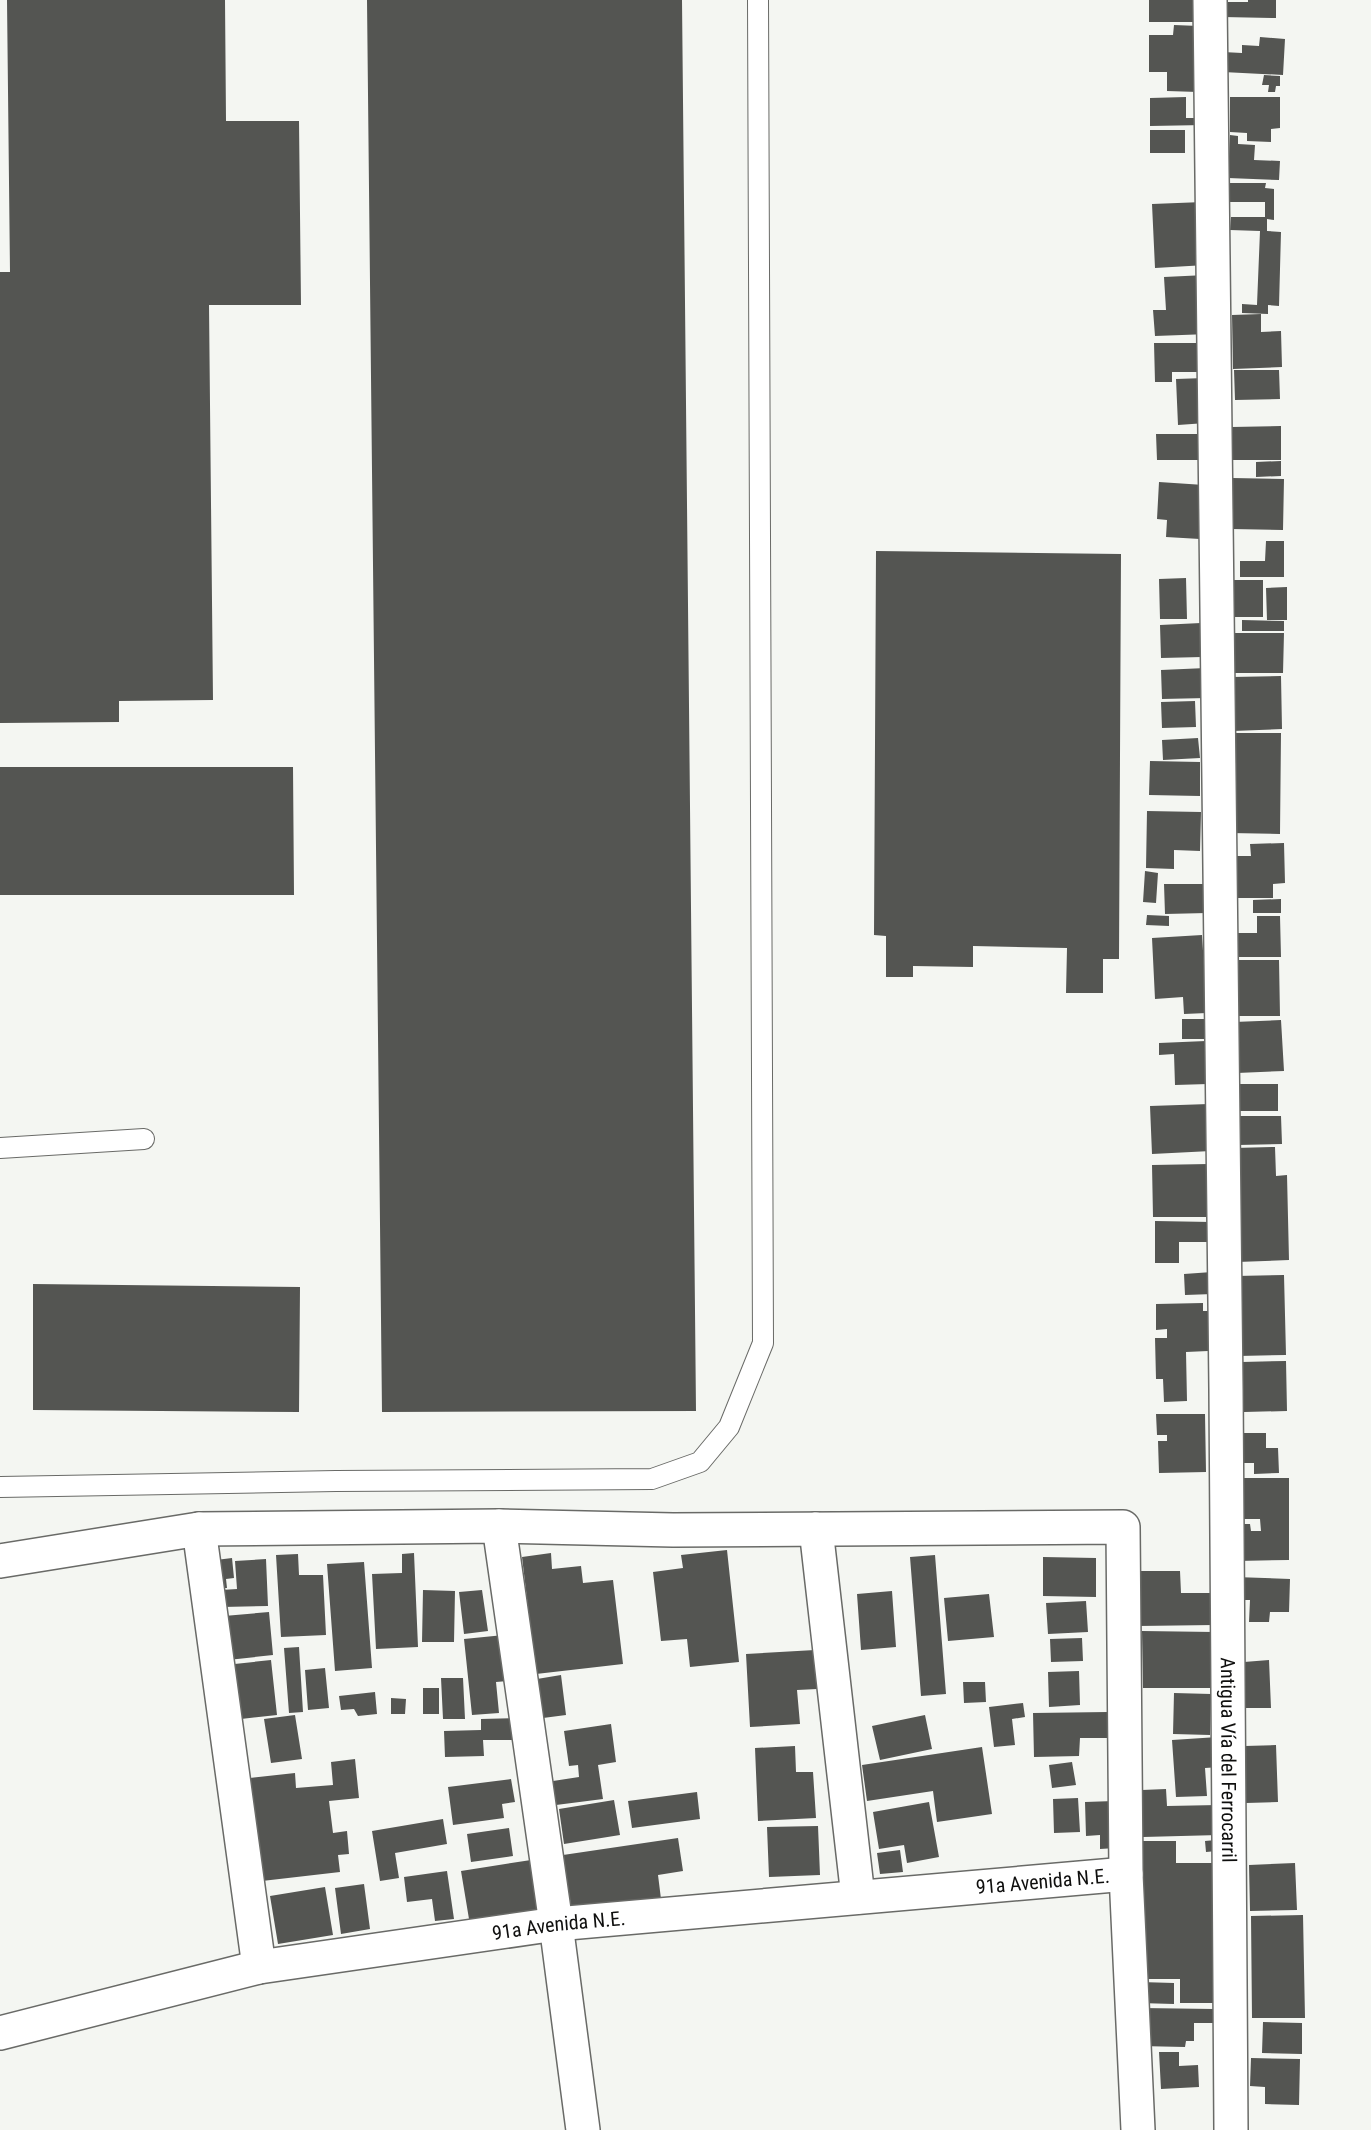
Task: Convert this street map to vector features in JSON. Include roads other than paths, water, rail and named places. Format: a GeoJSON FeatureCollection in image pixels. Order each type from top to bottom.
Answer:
{"type":"FeatureCollection","features":[{"type":"Feature","properties":{"kind":"street","name":"Antigua Vía del Ferrocarril"},"geometry":{"type":"LineString","coordinates":[[1210,0],[1226,1389],[1231,2130]]}},
{"type":"Feature","properties":{"kind":"street"},"geometry":{"type":"LineString","coordinates":[[499,1526],[583,2130]]}},
{"type":"Feature","properties":{"kind":"street"},"geometry":{"type":"LineString","coordinates":[[0,1561],[199,1529],[499,1526],[673,1530],[1123,1527],[1126,1874],[1138,2130]]}},
{"type":"Feature","properties":{"kind":"street"},"geometry":{"type":"LineString","coordinates":[[199,1529],[260,1967]]}},
{"type":"Feature","properties":{"kind":"street"},"geometry":{"type":"LineString","coordinates":[[816,1529],[858,1897]]}},
{"type":"Feature","properties":{"kind":"street","name":"91a Avenida N.E."},"geometry":{"type":"LineString","coordinates":[[0,2032],[260,1967],[556,1924],[1126,1874]]}},
{"type":"Feature","properties":{"kind":"lane"},"geometry":{"type":"LineString","coordinates":[[0,1487],[336,1481],[652,1479],[700,1462],[729,1427],[764,1343],[758,0]]}},
{"type":"Feature","properties":{"kind":"lane"},"geometry":{"type":"LineString","coordinates":[[0,1148],[144,1139]]}}]}
